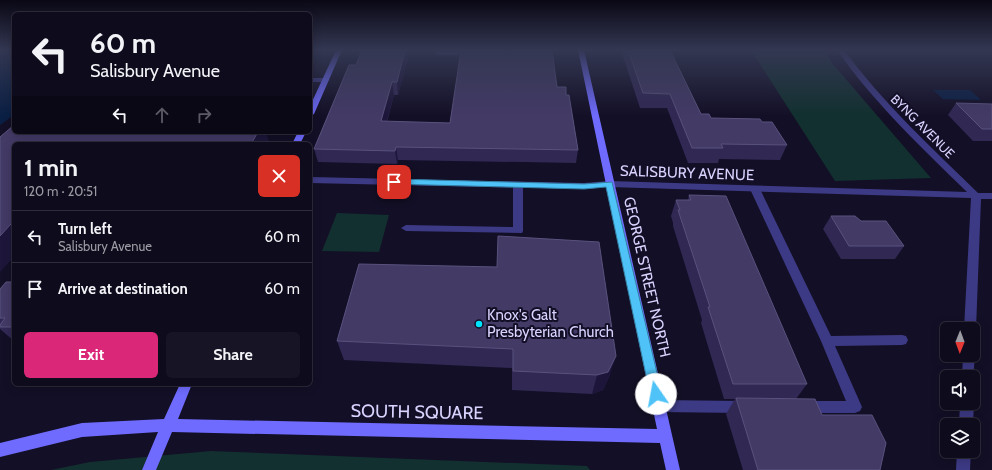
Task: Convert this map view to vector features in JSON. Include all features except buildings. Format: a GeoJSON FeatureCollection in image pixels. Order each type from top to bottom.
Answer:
{"type":"FeatureCollection","features":[{"type":"Feature","properties":{"kind":"street"},"geometry":{"type":"LineString","coordinates":[[312,110],[329,72]]}},
{"type":"Feature","properties":{"kind":"street","name":"GEORGE STREET NORTH"},"geometry":{"type":"LineString","coordinates":[[586,72],[673,470]]}},
{"type":"Feature","properties":{"kind":"street","name":"BYNG AVENUE"},"geometry":{"type":"LineString","coordinates":[[856,72],[901,123],[976,196]]}},
{"type":"Feature","properties":{"kind":"street"},"geometry":{"type":"LineString","coordinates":[[312,80],[326,80]]}},
{"type":"Feature","properties":{"kind":"street","name":"SALISBURY AVENUE"},"geometry":{"type":"LineString","coordinates":[[312,180],[584,186],[610,184],[992,196]]}},
{"type":"Feature","properties":{"kind":"street"},"geometry":{"type":"LineString","coordinates":[[406,228],[518,231],[518,185]]}},
{"type":"Feature","properties":{"kind":"street"},"geometry":{"type":"LineString","coordinates":[[755,189],[827,341],[855,407],[792,407]]}},
{"type":"Feature","properties":{"kind":"street"},"geometry":{"type":"LineString","coordinates":[[970,322],[976,196]]}},
{"type":"Feature","properties":{"kind":"street"},"geometry":{"type":"LineString","coordinates":[[827,341],[902,340]]}},
{"type":"Feature","properties":{"kind":"street"},"geometry":{"type":"LineString","coordinates":[[149,470],[185,386]]}},
{"type":"Feature","properties":{"kind":"street"},"geometry":{"type":"LineString","coordinates":[[658,406],[752,407]]}},
{"type":"Feature","properties":{"kind":"street","name":"SOUTH SQUARE"},"geometry":{"type":"LineString","coordinates":[[0,450],[82,430],[168,425],[665,436]]}},
{"type":"Feature","properties":{"kind":"street"},"geometry":{"type":"LineString","coordinates":[[964,458],[964,470]]}},
{"type":"Feature","properties":{"kind":"green space"},"geometry":{"type":"Polygon","coordinates":[[[765,72],[840,72],[931,178],[835,181],[765,72]]]}},
{"type":"Feature","properties":{"kind":"green space"},"geometry":{"type":"Polygon","coordinates":[[[337,213],[389,215],[379,252],[322,251],[337,213]]]}},
{"type":"Feature","properties":{"kind":"green space"},"geometry":{"type":"Polygon","coordinates":[[[211,451],[587,466],[590,470],[51,470],[90,462],[211,451]]]}},
{"type":"Feature","properties":{"kind":"water"},"geometry":{"type":"Polygon","coordinates":[[[0,72],[12,72],[12,116],[0,125],[0,72]]]}},
{"type":"Feature","properties":{"kind":"water"},"geometry":{"type":"Polygon","coordinates":[[[933,90],[970,90],[981,100],[943,99],[933,90]]]}},
{"type":"Feature","properties":{"kind":"place","name":"Knox's Galt Presbyterian Church"},"geometry":{"type":"Point","coordinates":[479,324]}},
{"type":"Feature","properties":{"kind":"route"},"geometry":{"type":"LineString","coordinates":[[394,182],[584,186],[610,184],[656,394]]}}]}
